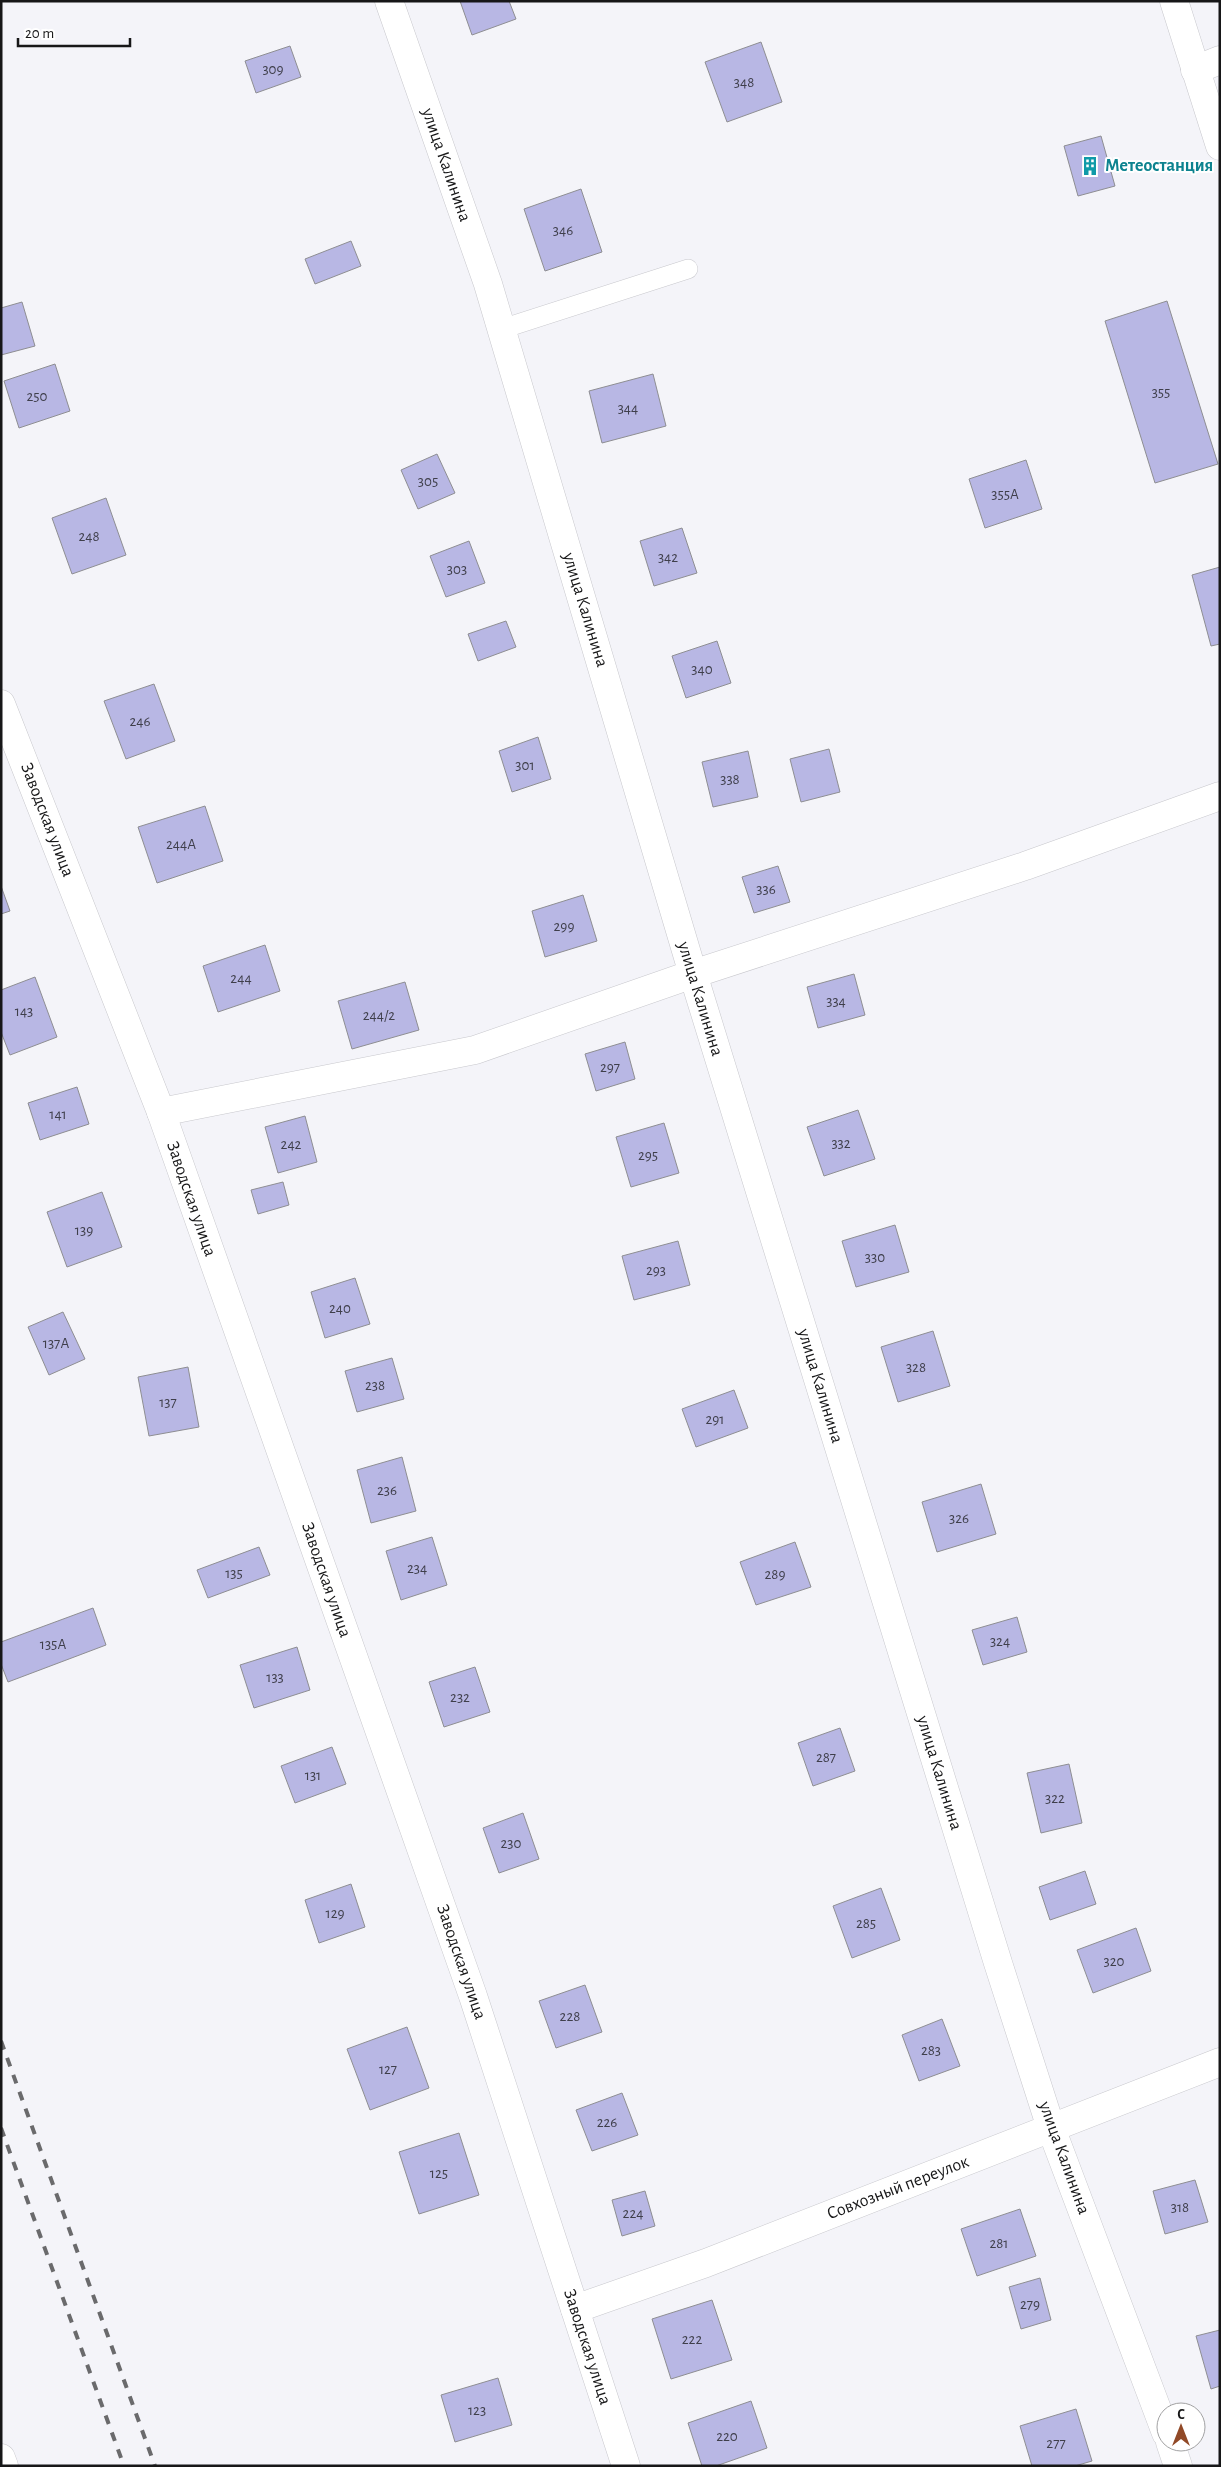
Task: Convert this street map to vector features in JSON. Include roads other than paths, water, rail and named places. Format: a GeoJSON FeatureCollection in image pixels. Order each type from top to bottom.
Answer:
{"type":"FeatureCollection","features":[{"type":"Feature","properties":{"kind":"street","name":"улица Калинина"},"geometry":{"type":"LineString","coordinates":[[389,1],[502,330],[692,974],[998,1963],[1051,2128],[1156,2406]]}},
{"type":"Feature","properties":{"kind":"street"},"geometry":{"type":"LineString","coordinates":[[1174,1],[1208,65],[1220,146]]}},
{"type":"Feature","properties":{"kind":"street","name":"Заводская улица"},"geometry":{"type":"LineString","coordinates":[[1,704],[161,1112],[470,1987],[626,2466]]}},
{"type":"Feature","properties":{"kind":"street"},"geometry":{"type":"LineString","coordinates":[[161,1112],[475,1050],[692,974],[1026,866],[1220,796]]}},
{"type":"Feature","properties":{"kind":"street","name":"Совхозный переулок"},"geometry":{"type":"LineString","coordinates":[[575,2310],[706,2263],[1220,2062]]}},
{"type":"Feature","properties":{"kind":"street"},"geometry":{"type":"LineString","coordinates":[[1173,2452],[1178,2466]]}},
{"type":"Feature","properties":{"kind":"street"},"geometry":{"type":"LineString","coordinates":[[1,2458],[4,2466]]}},
{"type":"Feature","properties":{"kind":"lane"},"geometry":{"type":"LineString","coordinates":[[502,330],[688,270]]}},
{"type":"Feature","properties":{"kind":"railway"},"geometry":{"type":"LineString","coordinates":[[1,2041],[155,2466]]}},
{"type":"Feature","properties":{"kind":"railway"},"geometry":{"type":"LineString","coordinates":[[1,2128],[124,2466]]}},
{"type":"Feature","properties":{"kind":"place","name":"Метеостанция"},"geometry":{"type":"Point","coordinates":[1090,166]}}]}
